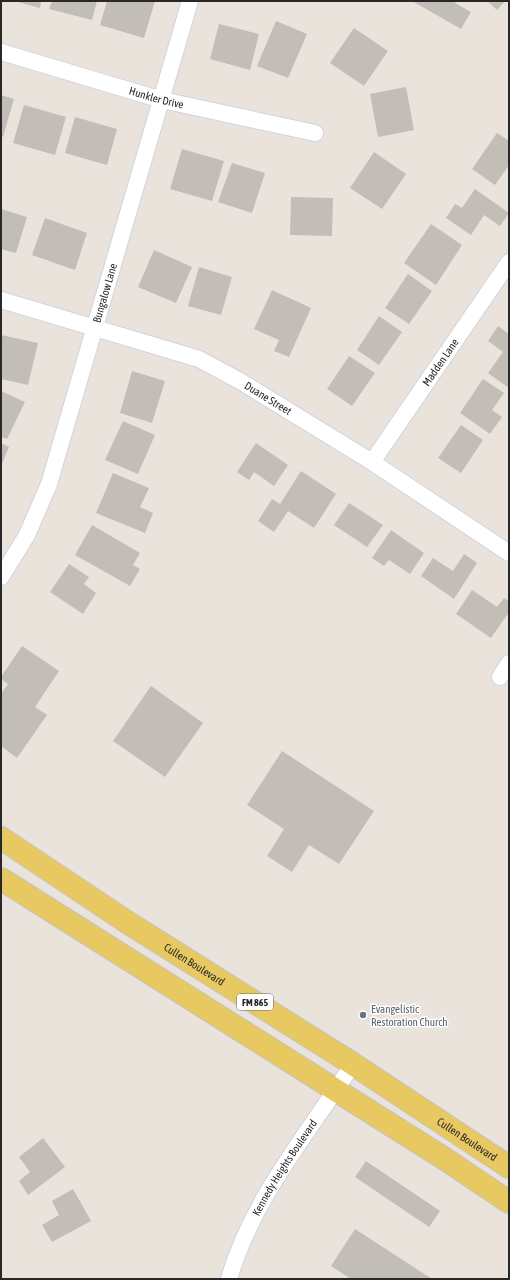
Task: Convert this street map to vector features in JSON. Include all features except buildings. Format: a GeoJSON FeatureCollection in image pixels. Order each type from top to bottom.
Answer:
{"type":"FeatureCollection","features":[{"type":"Feature","properties":{"kind":"main road","name":"Cullen Boulevard"},"geometry":{"type":"LineString","coordinates":[[1,838],[127,922],[353,1064],[509,1167]]}},
{"type":"Feature","properties":{"kind":"main road","name":"FM 865"},"geometry":{"type":"LineString","coordinates":[[1,879],[509,1202]]}},
{"type":"Feature","properties":{"kind":"main road"},"geometry":{"type":"LineString","coordinates":[[110,948],[127,922]]}},
{"type":"Feature","properties":{"kind":"street","name":"Bungalow Lane"},"geometry":{"type":"LineString","coordinates":[[1,577],[27,535],[49,484],[93,327],[162,100],[190,1]]}},
{"type":"Feature","properties":{"kind":"street","name":"Hunkler Drive"},"geometry":{"type":"LineString","coordinates":[[1,52],[162,100],[315,133]]}},
{"type":"Feature","properties":{"kind":"street","name":"Madden Lane"},"geometry":{"type":"LineString","coordinates":[[372,462],[509,262]]}},
{"type":"Feature","properties":{"kind":"street","name":"Duane Street"},"geometry":{"type":"LineString","coordinates":[[1,300],[199,359],[240,381],[372,462],[509,553]]}},
{"type":"Feature","properties":{"kind":"street"},"geometry":{"type":"LineString","coordinates":[[500,677],[509,663]]}},
{"type":"Feature","properties":{"kind":"street","name":"Kennedy Heights Boulevard"},"geometry":{"type":"LineString","coordinates":[[229,1279],[234,1260],[261,1204],[353,1064]]}},
{"type":"Feature","properties":{"kind":"place","name":"Evangelistic Restoration Church"},"geometry":{"type":"Point","coordinates":[363,1015]}}]}
